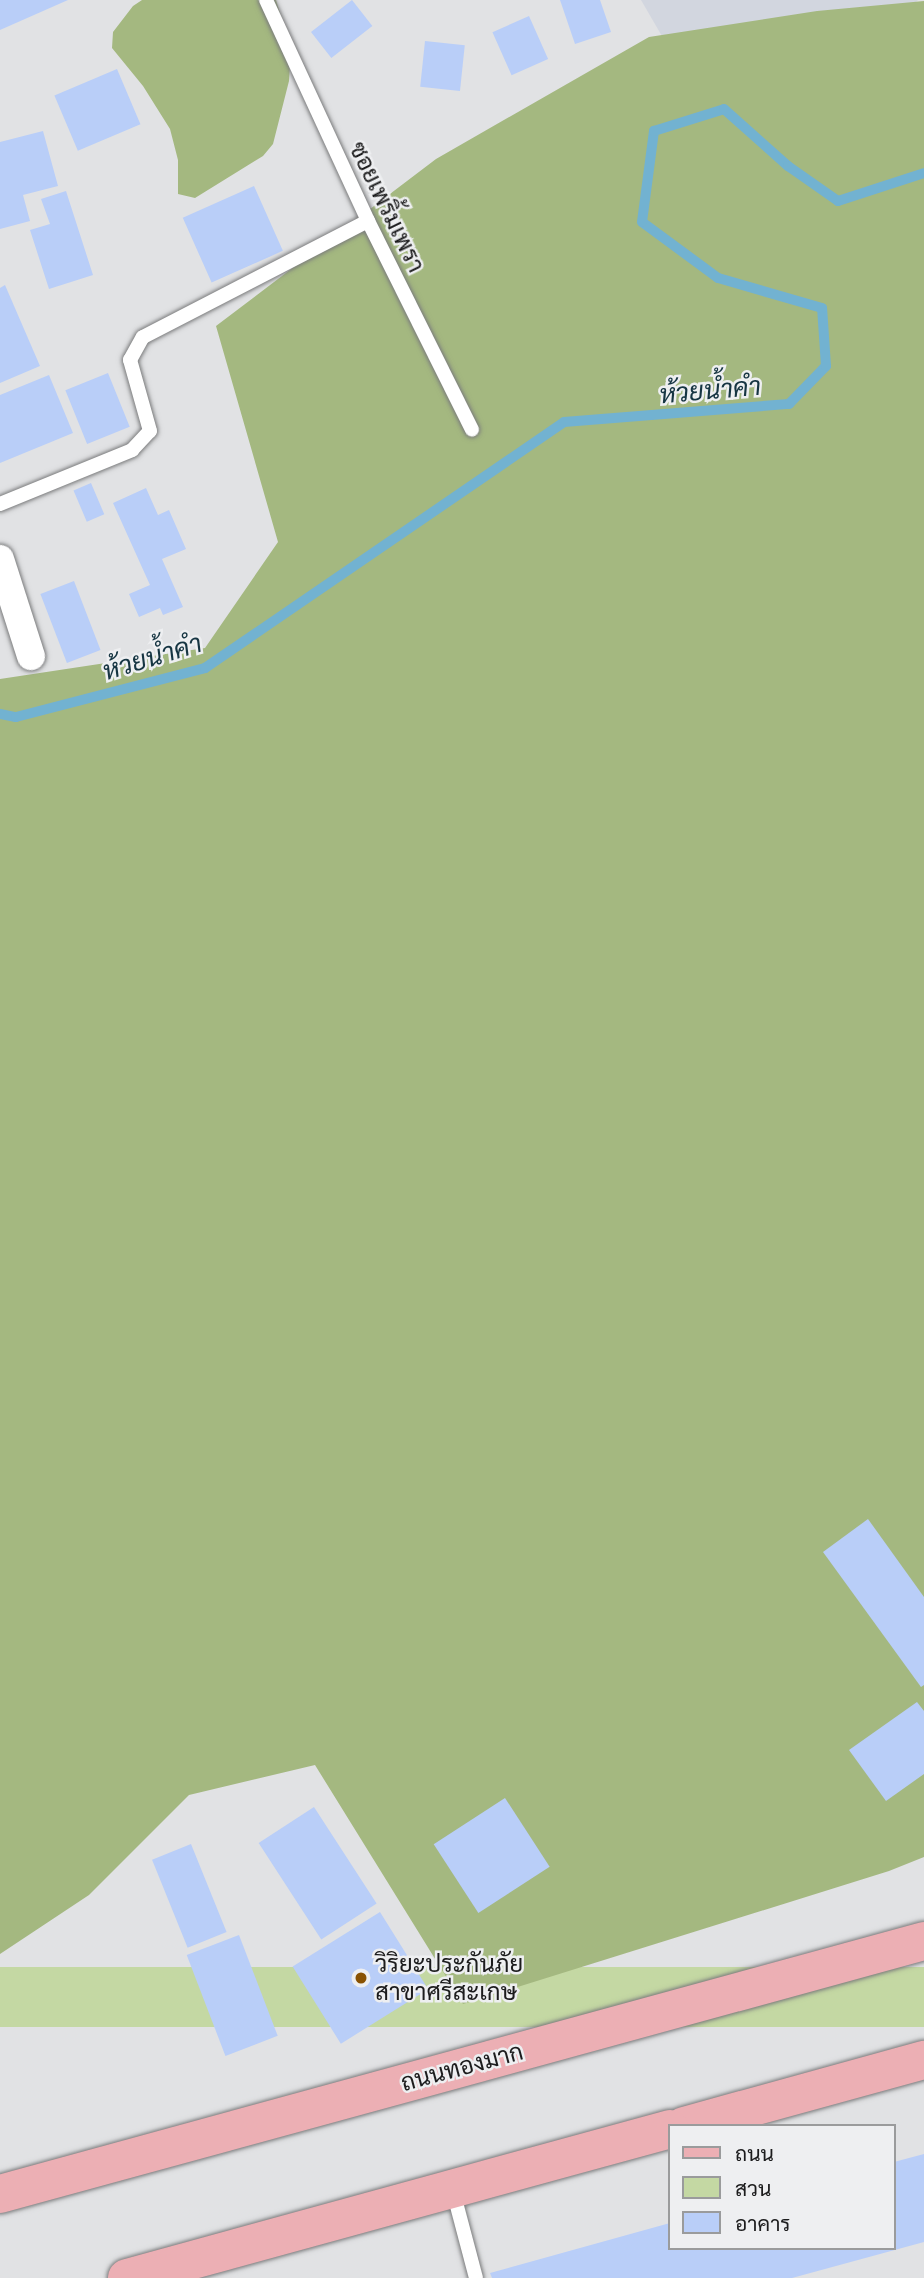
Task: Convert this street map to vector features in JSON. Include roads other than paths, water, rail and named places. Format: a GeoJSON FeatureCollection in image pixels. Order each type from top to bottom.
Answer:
{"type":"FeatureCollection","features":[{"type":"Feature","properties":{"kind":"main road","name":"ถนนทองมาก"},"geometry":{"type":"LineString","coordinates":[[0,2194],[924,1941]]}},
{"type":"Feature","properties":{"kind":"main road"},"geometry":{"type":"LineString","coordinates":[[691,2124],[924,2060]]}},
{"type":"Feature","properties":{"kind":"main road"},"geometry":{"type":"LineString","coordinates":[[127,2278],[668,2130]]}},
{"type":"Feature","properties":{"kind":"street"},"geometry":{"type":"LineString","coordinates":[[0,559],[31,656]]}},
{"type":"Feature","properties":{"kind":"lane","name":"ซอยเพริ้มเพรา"},"geometry":{"type":"LineString","coordinates":[[266,0],[368,221],[472,430]]}},
{"type":"Feature","properties":{"kind":"lane"},"geometry":{"type":"LineString","coordinates":[[0,504],[132,450],[150,431],[130,360],[143,337],[368,221]]}},
{"type":"Feature","properties":{"kind":"lane"},"geometry":{"type":"LineString","coordinates":[[452,2189],[476,2278]]}},
{"type":"Feature","properties":{"kind":"waterway","name":"ห้วยน้ำคำ"},"geometry":{"type":"LineString","coordinates":[[0,714],[16,717],[205,668],[564,422],[789,404],[826,366],[822,308],[718,278],[642,222],[654,131],[724,109],[788,166],[838,201],[924,173]]}},
{"type":"Feature","properties":{"kind":"place","name":"วิริยะประกันภัย สาขาศรีสะเกษ"},"geometry":{"type":"Point","coordinates":[361,1978]}}]}
